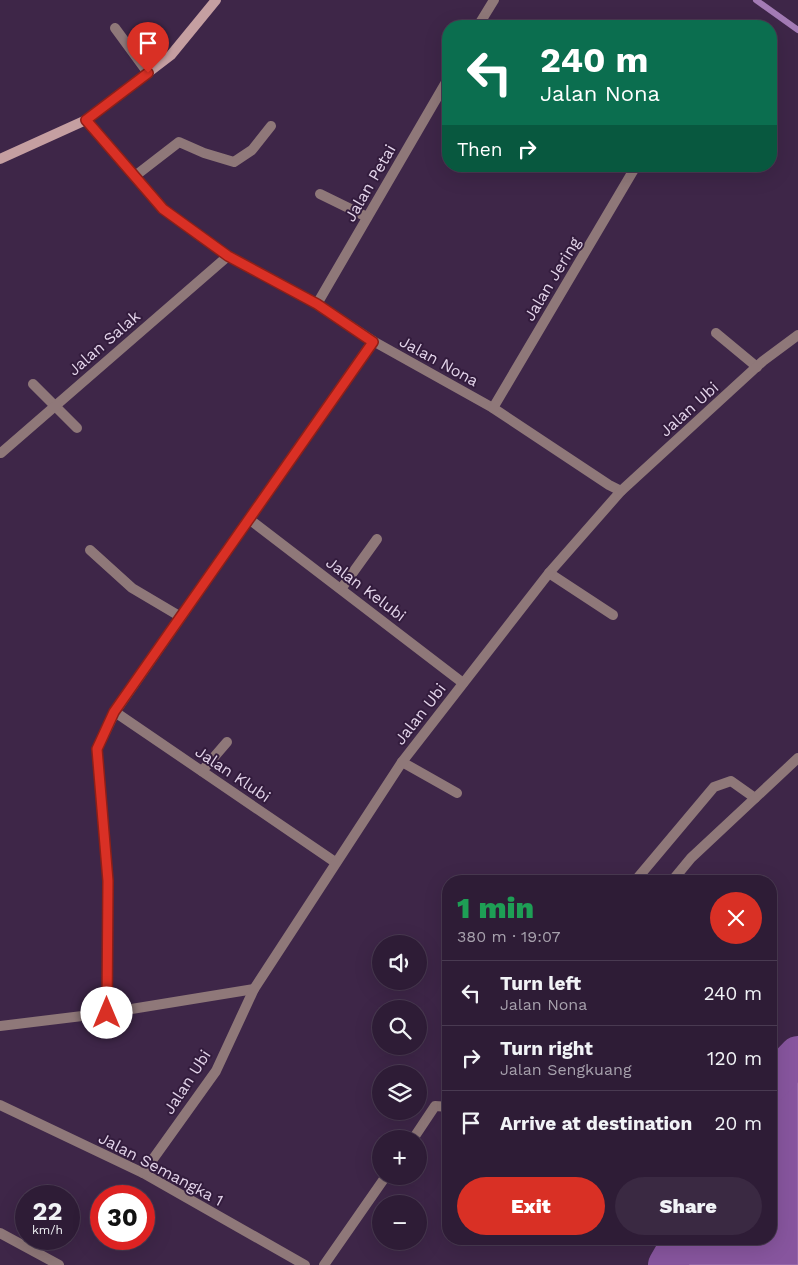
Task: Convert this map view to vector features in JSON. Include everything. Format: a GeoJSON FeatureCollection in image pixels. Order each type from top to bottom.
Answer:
{"type":"FeatureCollection","features":[{"type":"Feature","properties":{"kind":"street"},"geometry":{"type":"LineString","coordinates":[[2,155],[86,120],[171,55],[216,0]]}},
{"type":"Feature","properties":{"kind":"street"},"geometry":{"type":"LineString","coordinates":[[482,20],[494,0]]}},
{"type":"Feature","properties":{"kind":"street"},"geometry":{"type":"LineString","coordinates":[[115,28],[148,73]]}},
{"type":"Feature","properties":{"kind":"street","name":"Jalan Petai"},"geometry":{"type":"LineString","coordinates":[[317,304],[442,89]]}},
{"type":"Feature","properties":{"kind":"street","name":"Jalan Nona"},"geometry":{"type":"LineString","coordinates":[[86,120],[163,209],[228,256],[317,304],[373,342],[493,408],[621,491]]}},
{"type":"Feature","properties":{"kind":"street"},"geometry":{"type":"LineString","coordinates":[[134,176],[180,142],[234,162],[252,150],[271,126]]}},
{"type":"Feature","properties":{"kind":"street","name":"Jalan Jering"},"geometry":{"type":"LineString","coordinates":[[493,408],[632,172]]}},
{"type":"Feature","properties":{"kind":"street"},"geometry":{"type":"LineString","coordinates":[[320,194],[368,217]]}},
{"type":"Feature","properties":{"kind":"street","name":"Jalan Salak"},"geometry":{"type":"LineString","coordinates":[[0,453],[228,256]]}},
{"type":"Feature","properties":{"kind":"street"},"geometry":{"type":"LineString","coordinates":[[716,333],[757,367]]}},
{"type":"Feature","properties":{"kind":"street","name":"Jalan Ubi"},"geometry":{"type":"LineString","coordinates":[[143,1173],[216,1071],[254,989],[335,862],[402,762],[549,572],[621,491],[757,367],[798,335]]}},
{"type":"Feature","properties":{"kind":"street"},"geometry":{"type":"LineString","coordinates":[[107,1013],[108,881],[97,749],[114,712],[373,342]]}},
{"type":"Feature","properties":{"kind":"street"},"geometry":{"type":"LineString","coordinates":[[33,384],[77,428]]}},
{"type":"Feature","properties":{"kind":"street","name":"Jalan Kelubi"},"geometry":{"type":"LineString","coordinates":[[250,519],[464,683]]}},
{"type":"Feature","properties":{"kind":"street"},"geometry":{"type":"LineString","coordinates":[[341,589],[377,539]]}},
{"type":"Feature","properties":{"kind":"street"},"geometry":{"type":"LineString","coordinates":[[90,550],[132,588],[181,617]]}},
{"type":"Feature","properties":{"kind":"street"},"geometry":{"type":"LineString","coordinates":[[549,572],[613,615]]}},
{"type":"Feature","properties":{"kind":"street","name":"Jalan Klubi"},"geometry":{"type":"LineString","coordinates":[[114,712],[335,862]]}},
{"type":"Feature","properties":{"kind":"street"},"geometry":{"type":"LineString","coordinates":[[202,771],[227,742]]}},
{"type":"Feature","properties":{"kind":"street"},"geometry":{"type":"LineString","coordinates":[[677,875],[691,858],[798,758]]}},
{"type":"Feature","properties":{"kind":"street"},"geometry":{"type":"LineString","coordinates":[[402,762],[457,793]]}},
{"type":"Feature","properties":{"kind":"street"},"geometry":{"type":"LineString","coordinates":[[640,875],[714,787],[731,781],[755,798]]}},
{"type":"Feature","properties":{"kind":"street"},"geometry":{"type":"LineString","coordinates":[[0,1026],[107,1013],[254,989]]}},
{"type":"Feature","properties":{"kind":"street","name":"Jalan Semangka 1"},"geometry":{"type":"LineString","coordinates":[[0,1105],[143,1173],[287,1260],[305,1265]]}},
{"type":"Feature","properties":{"kind":"street"},"geometry":{"type":"LineString","coordinates":[[419,1130],[435,1106],[442,1106]]}},
{"type":"Feature","properties":{"kind":"street"},"geometry":{"type":"LineString","coordinates":[[324,1265],[380,1185]]}},
{"type":"Feature","properties":{"kind":"street"},"geometry":{"type":"LineString","coordinates":[[0,1233],[59,1265]]}},
{"type":"Feature","properties":{"kind":"shaded area"},"geometry":{"type":"Polygon","coordinates":[[[798,1055],[798,1265],[667,1265],[679,1245],[777,1245],[777,1077],[798,1055]]]}},
{"type":"Feature","properties":{"kind":"waterway"},"geometry":{"type":"LineString","coordinates":[[756,0],[798,30]]}},
{"type":"Feature","properties":{"kind":"waterway"},"geometry":{"type":"LineString","coordinates":[[777,1077],[798,1055]]}},
{"type":"Feature","properties":{"kind":"waterway"},"geometry":{"type":"LineString","coordinates":[[667,1265],[679,1245]]}},
{"type":"Feature","properties":{"kind":"route"},"geometry":{"type":"LineString","coordinates":[[107,1013],[108,881],[97,749],[114,712],[373,342],[317,304],[228,256],[163,209],[86,120],[148,73]]}}]}
